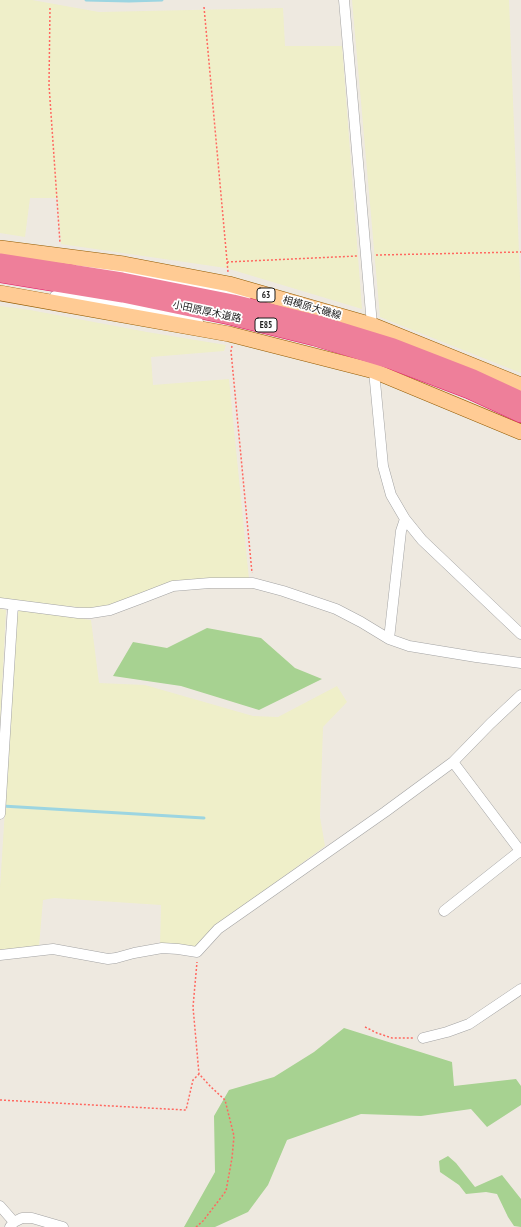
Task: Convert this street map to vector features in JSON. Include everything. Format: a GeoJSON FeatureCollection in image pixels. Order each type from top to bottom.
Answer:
{"type":"FeatureCollection","features":[{"type":"Feature","properties":{"kind":"highway","name":"小田原厚木道路"},"geometry":{"type":"LineString","coordinates":[[0,262],[144,285],[233,302],[318,324],[393,348],[473,378],[521,400]]}},
{"type":"Feature","properties":{"kind":"highway","name":"小田原厚木道路"},"geometry":{"type":"LineString","coordinates":[[0,274],[131,295],[229,316],[314,337],[390,360],[469,390],[521,414]]}},
{"type":"Feature","properties":{"kind":"main road","name":"相模原大磯線"},"geometry":{"type":"LineString","coordinates":[[0,248],[124,264],[229,284],[372,325],[521,386]]}},
{"type":"Feature","properties":{"kind":"main road"},"geometry":{"type":"LineString","coordinates":[[7,294],[235,336],[374,371],[521,432]]}},
{"type":"Feature","properties":{"kind":"street"},"geometry":{"type":"LineString","coordinates":[[344,2],[372,325]]}},
{"type":"Feature","properties":{"kind":"street"},"geometry":{"type":"LineString","coordinates":[[19,250],[64,263],[144,276],[252,297],[264,294]]}},
{"type":"Feature","properties":{"kind":"street"},"geometry":{"type":"LineString","coordinates":[[7,294],[43,294],[142,309],[266,337],[277,346]]}},
{"type":"Feature","properties":{"kind":"street"},"geometry":{"type":"LineString","coordinates":[[374,371],[383,466],[391,495],[405,519],[422,540],[521,634]]}},
{"type":"Feature","properties":{"kind":"street"},"geometry":{"type":"LineString","coordinates":[[389,639],[401,531],[405,519]]}},
{"type":"Feature","properties":{"kind":"street"},"geometry":{"type":"LineString","coordinates":[[0,604],[78,613],[91,613],[110,610],[173,586],[210,582],[253,583],[283,591],[336,609],[389,639],[409,646],[521,663]]}},
{"type":"Feature","properties":{"kind":"street"},"geometry":{"type":"LineString","coordinates":[[0,814],[13,605]]}},
{"type":"Feature","properties":{"kind":"street"},"geometry":{"type":"LineString","coordinates":[[0,955],[53,949],[108,959],[162,948],[198,952],[218,929],[385,812],[453,762],[521,695]]}},
{"type":"Feature","properties":{"kind":"street"},"geometry":{"type":"LineString","coordinates":[[444,911],[521,851],[453,762]]}},
{"type":"Feature","properties":{"kind":"street"},"geometry":{"type":"LineString","coordinates":[[423,1038],[447,1032],[469,1024],[521,989]]}},
{"type":"Feature","properties":{"kind":"street"},"geometry":{"type":"LineString","coordinates":[[0,1206],[12,1224],[22,1218],[32,1218],[63,1227]]}},
{"type":"Feature","properties":{"kind":"path"},"geometry":{"type":"LineString","coordinates":[[204,7],[229,284]]}},
{"type":"Feature","properties":{"kind":"path"},"geometry":{"type":"LineString","coordinates":[[50,8],[49,85],[60,255]]}},
{"type":"Feature","properties":{"kind":"path"},"geometry":{"type":"LineString","coordinates":[[235,336],[231,351],[253,583]]}},
{"type":"Feature","properties":{"kind":"path"},"geometry":{"type":"LineString","coordinates":[[196,1227],[203,1221],[226,1191],[234,1136],[225,1100],[199,1074],[193,1007],[198,952]]}},
{"type":"Feature","properties":{"kind":"path"},"geometry":{"type":"LineString","coordinates":[[365,1027],[392,1038],[423,1038]]}},
{"type":"Feature","properties":{"kind":"path"},"geometry":{"type":"LineString","coordinates":[[0,1100],[186,1110],[193,1080],[199,1074]]}},
{"type":"Feature","properties":{"kind":"green space"},"geometry":{"type":"Polygon","coordinates":[[[0,0],[32,0],[99,12],[283,8],[285,46],[342,46],[362,309],[226,268],[61,244],[58,198],[30,198],[25,237],[0,233],[0,0]]]}},
{"type":"Feature","properties":{"kind":"green space"},"geometry":{"type":"Polygon","coordinates":[[[352,0],[509,0],[521,303],[521,373],[380,317],[352,0]]]}},
{"type":"Feature","properties":{"kind":"green space"},"geometry":{"type":"Polygon","coordinates":[[[0,306],[226,345],[224,351],[151,357],[153,385],[229,379],[249,579],[144,595],[98,609],[0,599],[0,306]]]}},
{"type":"Feature","properties":{"kind":"green space"},"geometry":{"type":"Polygon","coordinates":[[[0,609],[6,610],[0,725],[0,609]]]}},
{"type":"Feature","properties":{"kind":"green space"},"geometry":{"type":"Polygon","coordinates":[[[15,609],[91,620],[99,683],[145,685],[253,716],[278,717],[337,686],[347,702],[323,727],[320,817],[325,846],[210,931],[196,946],[160,945],[161,905],[54,898],[43,900],[39,946],[0,950],[0,887],[15,609]]]}},
{"type":"Feature","properties":{"kind":"green space"},"geometry":{"type":"Polygon","coordinates":[[[207,628],[261,638],[295,668],[322,679],[259,710],[181,686],[113,676],[133,642],[167,648],[207,628]]]}},
{"type":"Feature","properties":{"kind":"green space"},"geometry":{"type":"Polygon","coordinates":[[[344,1028],[452,1062],[454,1086],[516,1079],[521,1086],[521,1105],[487,1127],[471,1109],[421,1116],[361,1114],[287,1140],[268,1185],[248,1212],[215,1227],[184,1227],[215,1172],[214,1116],[229,1090],[274,1077],[314,1052],[344,1028]]]}},
{"type":"Feature","properties":{"kind":"green space"},"geometry":{"type":"Polygon","coordinates":[[[448,1156],[456,1163],[475,1187],[502,1175],[521,1199],[521,1227],[514,1226],[497,1194],[486,1192],[466,1194],[459,1185],[440,1172],[439,1161],[448,1156]]]}},
{"type":"Feature","properties":{"kind":"waterway"},"geometry":{"type":"LineString","coordinates":[[86,0],[162,0]]}},
{"type":"Feature","properties":{"kind":"waterway"},"geometry":{"type":"LineString","coordinates":[[2,806],[204,818]]}}]}
